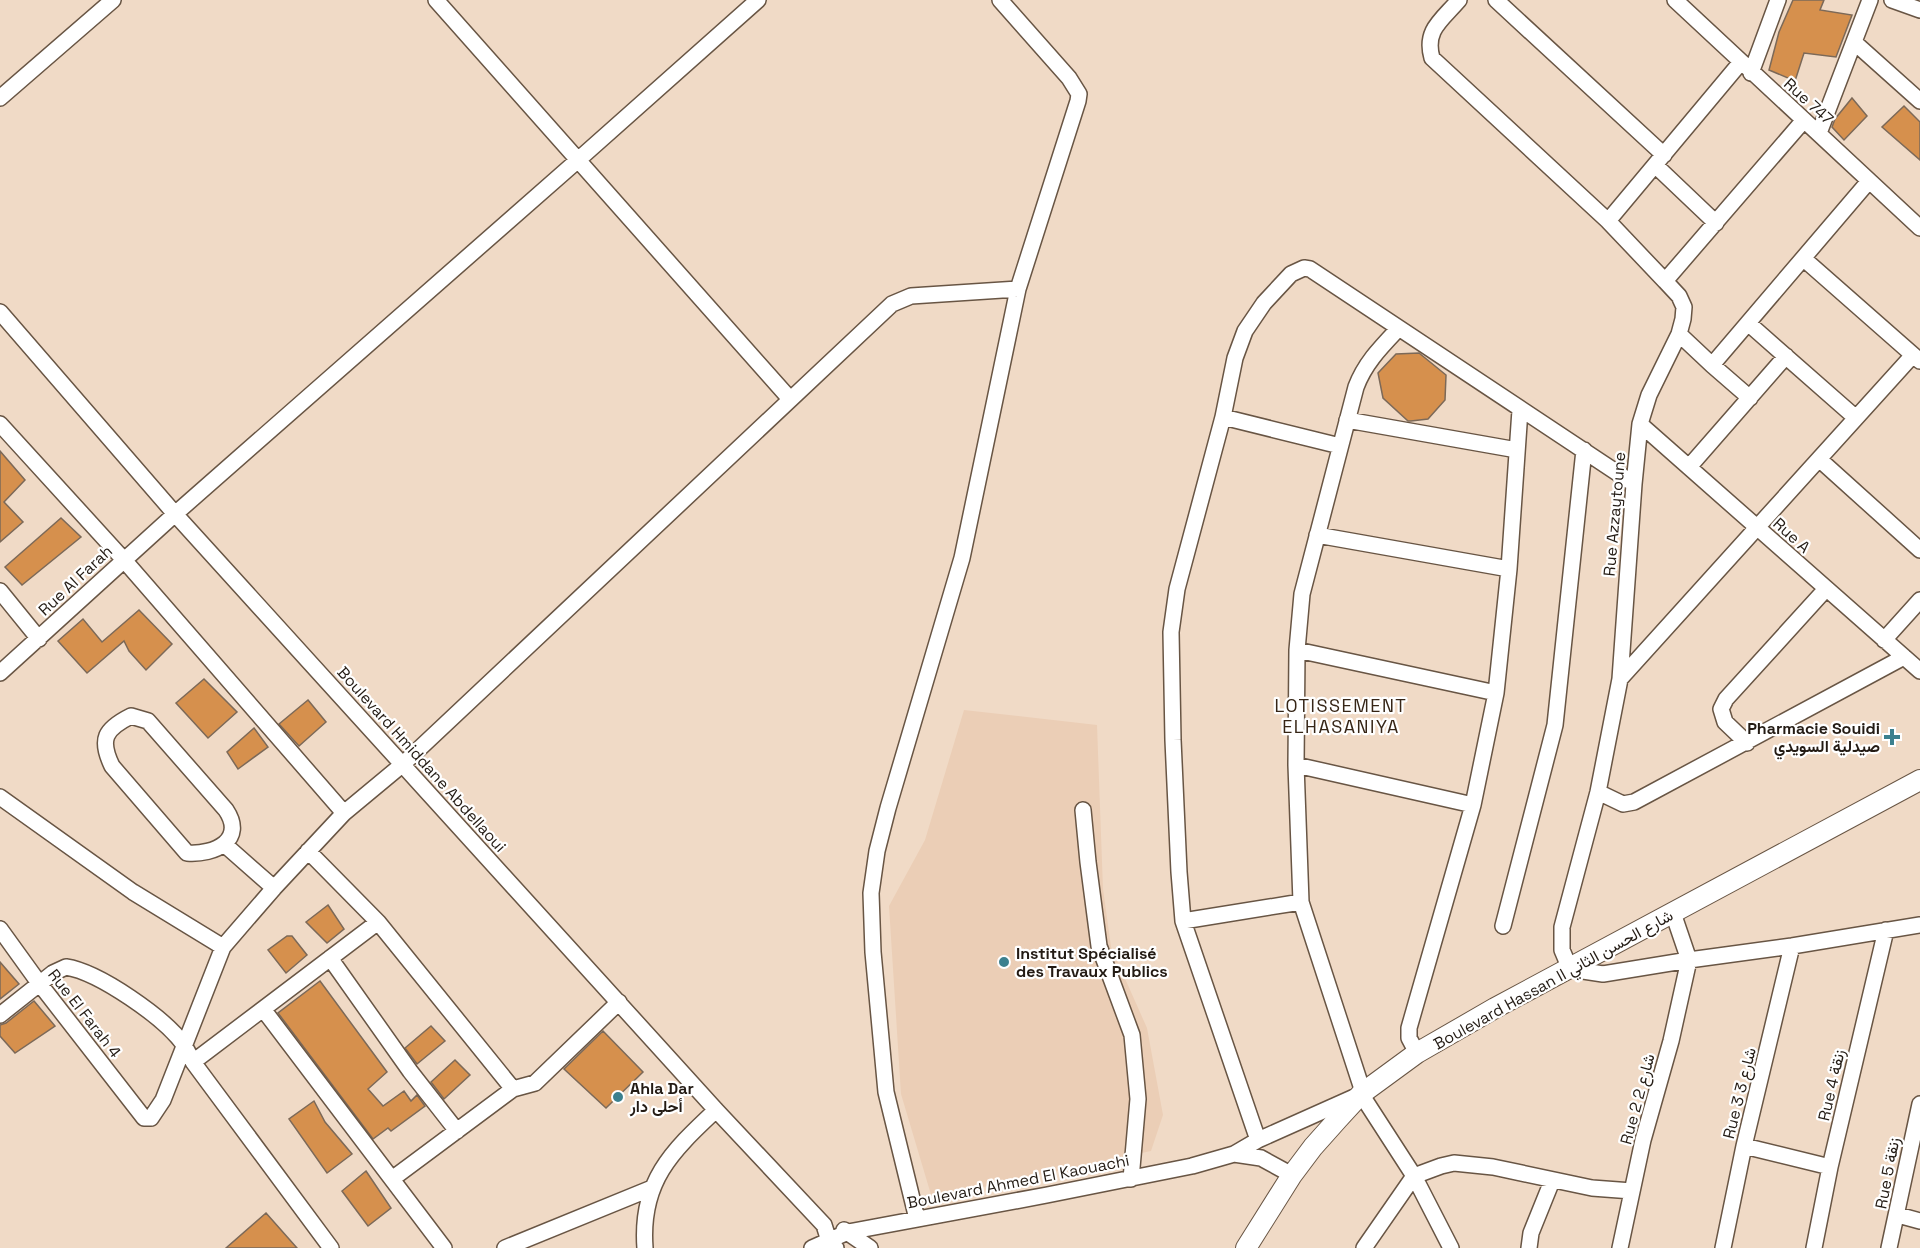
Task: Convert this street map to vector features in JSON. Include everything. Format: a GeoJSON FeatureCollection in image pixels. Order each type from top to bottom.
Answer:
{"type":"FeatureCollection","features":[{"type":"Feature","properties":{"kind":"main road","name":"Boulevard Hassan II شارع الحسن الثاني"},"geometry":{"type":"LineString","coordinates":[[1246,1248],[1292,1175],[1313,1147],[1362,1093],[1417,1053],[1495,1008],[1920,780]]}},
{"type":"Feature","properties":{"kind":"street"},"geometry":{"type":"LineString","coordinates":[[1,96],[113,0]]}},
{"type":"Feature","properties":{"kind":"street"},"geometry":{"type":"LineString","coordinates":[[436,0],[790,399]]}},
{"type":"Feature","properties":{"kind":"street","name":"Rue Al Farah"},"geometry":{"type":"LineString","coordinates":[[0,673],[175,514],[758,0]]}},
{"type":"Feature","properties":{"kind":"street"},"geometry":{"type":"LineString","coordinates":[[917,1219],[886,1092],[873,952],[871,893],[877,851],[962,558],[1018,289],[1078,101],[1078,94],[1069,78],[1000,0]]}},
{"type":"Feature","properties":{"kind":"street","name":"Rue Azzaytoune"},"geometry":{"type":"LineString","coordinates":[[1459,0],[1432,31],[1428,42],[1432,58],[1608,221],[1679,296],[1684,307],[1679,334],[1649,395],[1640,424],[1620,679],[1598,792],[1562,927],[1562,950],[1570,969]]}},
{"type":"Feature","properties":{"kind":"street"},"geometry":{"type":"LineString","coordinates":[[1496,0],[1660,160],[1716,223]]}},
{"type":"Feature","properties":{"kind":"street","name":"Rue 747"},"geometry":{"type":"LineString","coordinates":[[1675,0],[1920,228]]}},
{"type":"Feature","properties":{"kind":"street"},"geometry":{"type":"LineString","coordinates":[[1608,221],[1660,160],[1746,67],[1778,0]]}},
{"type":"Feature","properties":{"kind":"street"},"geometry":{"type":"LineString","coordinates":[[1820,133],[1870,0]]}},
{"type":"Feature","properties":{"kind":"street"},"geometry":{"type":"LineString","coordinates":[[1892,0],[1920,10]]}},
{"type":"Feature","properties":{"kind":"street"},"geometry":{"type":"LineString","coordinates":[[1854,42],[1920,101]]}},
{"type":"Feature","properties":{"kind":"street"},"geometry":{"type":"LineString","coordinates":[[1665,281],[1804,120]]}},
{"type":"Feature","properties":{"kind":"street"},"geometry":{"type":"LineString","coordinates":[[1712,365],[1869,181]]}},
{"type":"Feature","properties":{"kind":"street"},"geometry":{"type":"LineString","coordinates":[[1620,679],[1856,418],[1917,358],[1804,259]]}},
{"type":"Feature","properties":{"kind":"street"},"geometry":{"type":"LineString","coordinates":[[1258,1140],[1183,921],[1173,751],[1171,632],[1177,589],[1223,417],[1235,358],[1245,331],[1264,303],[1292,274],[1304,268],[1310,269],[1634,484]]}},
{"type":"Feature","properties":{"kind":"street"},"geometry":{"type":"LineString","coordinates":[[183,1044],[224,947],[274,888],[344,813],[403,765],[886,309],[901,299],[911,296],[1018,289]]}},
{"type":"Feature","properties":{"kind":"street","name":"Boulevard Hmiddane Abdellaoui"},"geometry":{"type":"LineString","coordinates":[[0,312],[175,514],[716,1110],[824,1225],[833,1244]]}},
{"type":"Feature","properties":{"kind":"street"},"geometry":{"type":"LineString","coordinates":[[1748,323],[1856,418]]}},
{"type":"Feature","properties":{"kind":"street"},"geometry":{"type":"LineString","coordinates":[[1399,328],[1362,372],[1347,420],[1302,594],[1296,650],[1296,765],[1301,902],[1351,1050],[1362,1093],[1414,1176],[1451,1248]]}},
{"type":"Feature","properties":{"kind":"street"},"geometry":{"type":"LineString","coordinates":[[1679,334],[1750,398]]}},
{"type":"Feature","properties":{"kind":"street"},"geometry":{"type":"LineString","coordinates":[[1689,467],[1786,356]]}},
{"type":"Feature","properties":{"kind":"street"},"geometry":{"type":"LineString","coordinates":[[1417,1053],[1409,1038],[1409,1028],[1473,805],[1496,693],[1509,569],[1520,410]]}},
{"type":"Feature","properties":{"kind":"street"},"geometry":{"type":"LineString","coordinates":[[1223,417],[1340,446]]}},
{"type":"Feature","properties":{"kind":"street"},"geometry":{"type":"LineString","coordinates":[[1347,420],[1517,450]]}},
{"type":"Feature","properties":{"kind":"street"},"geometry":{"type":"LineString","coordinates":[[0,424],[124,560],[344,813]]}},
{"type":"Feature","properties":{"kind":"street","name":"Rue A"},"geometry":{"type":"LineString","coordinates":[[1640,424],[1825,590],[1920,671]]}},
{"type":"Feature","properties":{"kind":"street"},"geometry":{"type":"LineString","coordinates":[[1503,926],[1555,725],[1584,450]]}},
{"type":"Feature","properties":{"kind":"street"},"geometry":{"type":"LineString","coordinates":[[1819,459],[1920,550]]}},
{"type":"Feature","properties":{"kind":"street"},"geometry":{"type":"LineString","coordinates":[[1317,535],[1509,569]]}},
{"type":"Feature","properties":{"kind":"street"},"geometry":{"type":"LineString","coordinates":[[1748,742],[1725,722],[1721,709],[1733,691],[1825,590]]}},
{"type":"Feature","properties":{"kind":"street"},"geometry":{"type":"LineString","coordinates":[[0,591],[39,639]]}},
{"type":"Feature","properties":{"kind":"street"},"geometry":{"type":"LineString","coordinates":[[1884,640],[1920,600]]}},
{"type":"Feature","properties":{"kind":"street"},"geometry":{"type":"LineString","coordinates":[[1296,650],[1496,693]]}},
{"type":"Feature","properties":{"kind":"street"},"geometry":{"type":"LineString","coordinates":[[1598,792],[1623,804],[1634,802],[1904,657]]}},
{"type":"Feature","properties":{"kind":"street"},"geometry":{"type":"LineString","coordinates":[[131,716],[148,722],[216,796],[232,818],[233,828],[224,844],[214,851],[198,854],[188,853],[178,844],[112,766],[105,751],[104,743],[107,733],[118,723],[131,716]]}},
{"type":"Feature","properties":{"kind":"street"},"geometry":{"type":"LineString","coordinates":[[1296,765],[1473,805]]}},
{"type":"Feature","properties":{"kind":"street"},"geometry":{"type":"LineString","coordinates":[[0,797],[133,892],[224,947]]}},
{"type":"Feature","properties":{"kind":"street"},"geometry":{"type":"LineString","coordinates":[[1083,810],[1099,946],[1132,1035],[1138,1099],[1131,1179]]}},
{"type":"Feature","properties":{"kind":"street"},"geometry":{"type":"LineString","coordinates":[[224,844],[274,888]]}},
{"type":"Feature","properties":{"kind":"street"},"geometry":{"type":"LineString","coordinates":[[308,851],[378,922],[513,1089]]}},
{"type":"Feature","properties":{"kind":"street"},"geometry":{"type":"LineString","coordinates":[[1183,921],[1301,902]]}},
{"type":"Feature","properties":{"kind":"street"},"geometry":{"type":"LineString","coordinates":[[1673,913],[1689,960]]}},
{"type":"Feature","properties":{"kind":"street"},"geometry":{"type":"LineString","coordinates":[[193,1062],[378,922]]}},
{"type":"Feature","properties":{"kind":"street"},"geometry":{"type":"LineString","coordinates":[[1570,969],[1603,974],[1920,925]]}},
{"type":"Feature","properties":{"kind":"street","name":"Rue El Farah 4"},"geometry":{"type":"LineString","coordinates":[[0,929],[144,1118],[151,1118],[163,1100],[183,1044]]}},
{"type":"Feature","properties":{"kind":"street","name":"Rue 4 زنقة"},"geometry":{"type":"LineString","coordinates":[[1814,1248],[1830,1167],[1886,930]]}},
{"type":"Feature","properties":{"kind":"street","name":"Rue 3 شارع 3"},"geometry":{"type":"LineString","coordinates":[[1723,1248],[1744,1146],[1792,946]]}},
{"type":"Feature","properties":{"kind":"street"},"geometry":{"type":"LineString","coordinates":[[330,958],[410,1071],[457,1131]]}},
{"type":"Feature","properties":{"kind":"street","name":"Rue 2 شارع 2"},"geometry":{"type":"LineString","coordinates":[[1620,1248],[1643,1140],[1671,1041],[1689,960]]}},
{"type":"Feature","properties":{"kind":"street"},"geometry":{"type":"LineString","coordinates":[[0,1015],[59,969],[72,968],[126,994],[183,1044],[193,1062],[331,1248]]}},
{"type":"Feature","properties":{"kind":"street"},"geometry":{"type":"LineString","coordinates":[[392,1179],[513,1089],[535,1083],[619,1002]]}},
{"type":"Feature","properties":{"kind":"street"},"geometry":{"type":"LineString","coordinates":[[263,1009],[444,1248]]}},
{"type":"Feature","properties":{"kind":"street","name":"Boulevard Ahmed El Kaouachi"},"geometry":{"type":"LineString","coordinates":[[812,1248],[833,1244],[848,1232],[1192,1166],[1234,1154],[1258,1140],[1362,1093]]}},
{"type":"Feature","properties":{"kind":"street","name":"Rue 5 زنقة"},"geometry":{"type":"LineString","coordinates":[[1889,1248],[1898,1215],[1920,1104]]}},
{"type":"Feature","properties":{"kind":"street"},"geometry":{"type":"LineString","coordinates":[[645,1248],[646,1203],[652,1188],[686,1138],[716,1110]]}},
{"type":"Feature","properties":{"kind":"street"},"geometry":{"type":"LineString","coordinates":[[1744,1146],[1830,1167]]}},
{"type":"Feature","properties":{"kind":"street","name":"Boulevard Ahmed El Kaouachi"},"geometry":{"type":"LineString","coordinates":[[1234,1154],[1261,1158],[1292,1175]]}},
{"type":"Feature","properties":{"kind":"street"},"geometry":{"type":"LineString","coordinates":[[1364,1248],[1414,1176],[1454,1163],[1493,1167],[1592,1188],[1632,1191]]}},
{"type":"Feature","properties":{"kind":"street"},"geometry":{"type":"LineString","coordinates":[[1529,1248],[1532,1233],[1552,1180]]}},
{"type":"Feature","properties":{"kind":"street"},"geometry":{"type":"LineString","coordinates":[[505,1248],[652,1188]]}},
{"type":"Feature","properties":{"kind":"street"},"geometry":{"type":"LineString","coordinates":[[1898,1215],[1920,1221]]}},
{"type":"Feature","properties":{"kind":"street"},"geometry":{"type":"LineString","coordinates":[[824,1225],[848,1232],[870,1248]]}},
{"type":"Feature","properties":{"kind":"shaded area","name":"Institut Spécialisé des Travaux Publics"},"geometry":{"type":"Polygon","coordinates":[[[964,710],[1097,725],[1103,889],[1111,947],[1147,1028],[1163,1115],[1151,1151],[932,1198],[901,1094],[889,906],[925,840],[964,710]]]}},
{"type":"Feature","properties":{"kind":"building"},"geometry":{"type":"Polygon","coordinates":[[[1793,0],[1824,0],[1820,10],[1852,15],[1836,57],[1804,53],[1795,81],[1769,70],[1779,32],[1793,0]]]}},
{"type":"Feature","properties":{"kind":"building"},"geometry":{"type":"Polygon","coordinates":[[[1852,98],[1867,116],[1844,140],[1832,127],[1835,119],[1852,98]]]}},
{"type":"Feature","properties":{"kind":"building"},"geometry":{"type":"Polygon","coordinates":[[[1904,106],[1920,122],[1920,160],[1882,127],[1904,106]]]}},
{"type":"Feature","properties":{"kind":"building"},"geometry":{"type":"Polygon","coordinates":[[[1419,353],[1446,375],[1445,400],[1428,419],[1408,421],[1383,398],[1378,373],[1396,354],[1419,353]]]}},
{"type":"Feature","properties":{"kind":"building"},"geometry":{"type":"Polygon","coordinates":[[[0,451],[25,480],[4,502],[23,522],[0,542],[0,451]]]}},
{"type":"Feature","properties":{"kind":"building"},"geometry":{"type":"Polygon","coordinates":[[[61,518],[81,537],[22,585],[5,567],[61,518]]]}},
{"type":"Feature","properties":{"kind":"building"},"geometry":{"type":"Polygon","coordinates":[[[139,610],[172,644],[146,670],[129,651],[124,641],[87,673],[58,641],[83,619],[102,642],[139,610]]]}},
{"type":"Feature","properties":{"kind":"building"},"geometry":{"type":"Polygon","coordinates":[[[204,679],[237,712],[208,738],[176,703],[204,679]]]}},
{"type":"Feature","properties":{"kind":"building"},"geometry":{"type":"Polygon","coordinates":[[[308,700],[326,722],[299,746],[279,724],[308,700]]]}},
{"type":"Feature","properties":{"kind":"building"},"geometry":{"type":"Polygon","coordinates":[[[254,728],[268,747],[238,769],[227,752],[254,728]]]}},
{"type":"Feature","properties":{"kind":"building"},"geometry":{"type":"Polygon","coordinates":[[[328,905],[344,929],[327,943],[306,922],[328,905]]]}},
{"type":"Feature","properties":{"kind":"building"},"geometry":{"type":"Polygon","coordinates":[[[287,936],[292,936],[307,955],[286,973],[268,950],[287,936]]]}},
{"type":"Feature","properties":{"kind":"building"},"geometry":{"type":"Polygon","coordinates":[[[0,962],[19,984],[0,999],[0,962]]]}},
{"type":"Feature","properties":{"kind":"building"},"geometry":{"type":"Polygon","coordinates":[[[320,981],[387,1072],[368,1089],[383,1106],[404,1091],[411,1101],[417,1095],[425,1106],[391,1131],[388,1128],[373,1139],[278,1013],[320,981]]]}},
{"type":"Feature","properties":{"kind":"building"},"geometry":{"type":"Polygon","coordinates":[[[34,1001],[55,1026],[15,1053],[0,1036],[0,1025],[6,1023],[34,1001]]]}},
{"type":"Feature","properties":{"kind":"building"},"geometry":{"type":"Polygon","coordinates":[[[431,1026],[445,1041],[417,1064],[405,1048],[431,1026]]]}},
{"type":"Feature","properties":{"kind":"building"},"geometry":{"type":"Polygon","coordinates":[[[603,1031],[643,1072],[606,1108],[564,1069],[603,1031]]]}},
{"type":"Feature","properties":{"kind":"building"},"geometry":{"type":"Polygon","coordinates":[[[455,1060],[470,1075],[444,1099],[431,1082],[455,1060]]]}},
{"type":"Feature","properties":{"kind":"building"},"geometry":{"type":"Polygon","coordinates":[[[314,1101],[325,1122],[352,1154],[327,1173],[289,1119],[314,1101]]]}},
{"type":"Feature","properties":{"kind":"building"},"geometry":{"type":"Polygon","coordinates":[[[366,1171],[391,1208],[368,1226],[342,1191],[366,1171]]]}},
{"type":"Feature","properties":{"kind":"building"},"geometry":{"type":"Polygon","coordinates":[[[266,1213],[297,1248],[226,1248],[266,1213]]]}},
{"type":"Feature","properties":{"kind":"place","name":"Pharmacie Souidi صيدلية السويدي"},"geometry":{"type":"Point","coordinates":[1892,737]}},
{"type":"Feature","properties":{"kind":"place","name":"Institut Spécialisé des Travaux Publics"},"geometry":{"type":"Point","coordinates":[1004,962]}},
{"type":"Feature","properties":{"kind":"place","name":"Ahla Dar أحلى دار"},"geometry":{"type":"Point","coordinates":[618,1097]}},
{"type":"Feature","properties":{"kind":"district","name":"LOTISSEMENT ELHASANIYA"},"geometry":{"type":"Point","coordinates":[1341,716]}}]}
